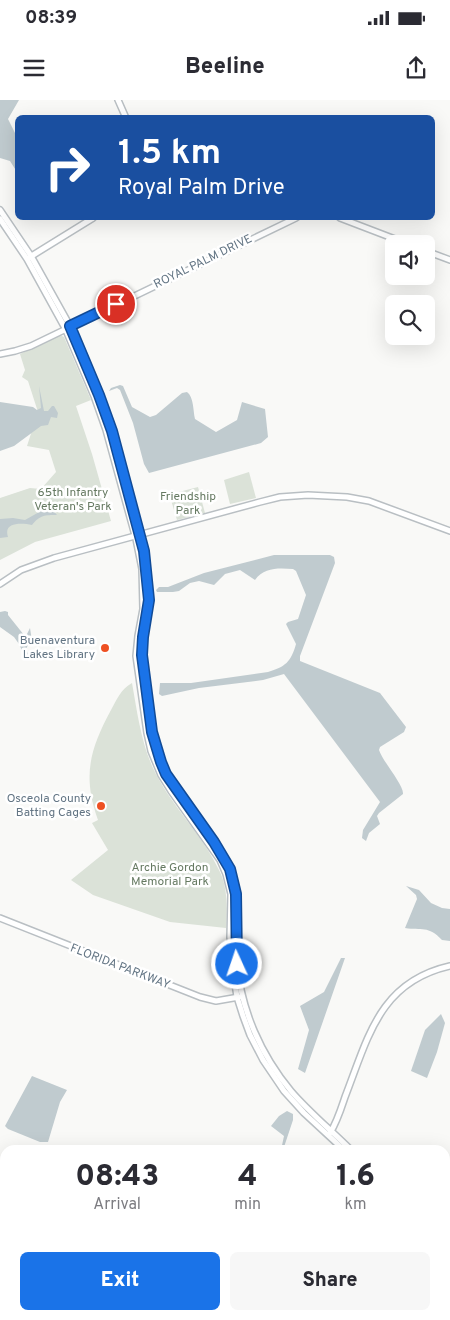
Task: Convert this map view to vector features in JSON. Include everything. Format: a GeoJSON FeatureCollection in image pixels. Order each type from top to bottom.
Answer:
{"type":"FeatureCollection","features":[{"type":"Feature","properties":{"kind":"street"},"geometry":{"type":"LineString","coordinates":[[118,100],[125,115]]}},
{"type":"Feature","properties":{"kind":"street"},"geometry":{"type":"LineString","coordinates":[[0,210],[68,327],[99,395],[112,431],[139,550],[143,610],[136,656],[146,733],[151,751],[170,791],[220,860],[226,874],[231,894],[232,964],[250,1035],[272,1074],[287,1094],[345,1145]]}},
{"type":"Feature","properties":{"kind":"street"},"geometry":{"type":"LineString","coordinates":[[0,220],[29,258]]}},
{"type":"Feature","properties":{"kind":"street"},"geometry":{"type":"LineString","coordinates":[[29,258],[90,220]]}},
{"type":"Feature","properties":{"kind":"street","name":"ROYAL PALM DRIVE"},"geometry":{"type":"LineString","coordinates":[[0,354],[23,349],[292,220]]}},
{"type":"Feature","properties":{"kind":"street"},"geometry":{"type":"LineString","coordinates":[[345,220],[385,235]]}},
{"type":"Feature","properties":{"kind":"street"},"geometry":{"type":"LineString","coordinates":[[435,254],[450,260]]}},
{"type":"Feature","properties":{"kind":"street"},"geometry":{"type":"LineString","coordinates":[[0,584],[34,564],[280,497],[326,494],[369,501],[450,531]]}},
{"type":"Feature","properties":{"kind":"street","name":"FLORIDA PARKWAY"},"geometry":{"type":"LineString","coordinates":[[0,918],[200,998],[216,1001],[240,997]]}},
{"type":"Feature","properties":{"kind":"street"},"geometry":{"type":"LineString","coordinates":[[330,1133],[371,1030],[380,1013],[396,994],[410,982],[422,974],[450,966]]}},
{"type":"Feature","properties":{"kind":"street"},"geometry":{"type":"LineString","coordinates":[[330,1133],[340,1145]]}},
{"type":"Feature","properties":{"kind":"green space","name":"65th Infantry Veteran's Park"},"geometry":{"type":"Polygon","coordinates":[[[60,335],[64,337],[91,400],[76,406],[111,521],[35,542],[0,560],[0,498],[30,488],[41,489],[56,472],[49,450],[27,446],[38,412],[28,381],[22,377],[25,370],[20,354],[60,335]]]}},
{"type":"Feature","properties":{"kind":"green space"},"geometry":{"type":"Polygon","coordinates":[[[249,472],[256,498],[230,504],[224,480],[249,472]]]}},
{"type":"Feature","properties":{"kind":"green space","name":"Friendship Park"},"geometry":{"type":"Polygon","coordinates":[[[198,487],[205,513],[177,520],[171,500],[175,493],[198,487]]]}},
{"type":"Feature","properties":{"kind":"green space","name":"Archie Gordon Memorial Park"},"geometry":{"type":"Polygon","coordinates":[[[132,683],[142,737],[153,768],[168,795],[205,845],[223,879],[227,914],[226,928],[170,922],[93,895],[71,880],[108,850],[92,823],[98,820],[90,790],[91,763],[98,737],[117,698],[132,683]]]}},
{"type":"Feature","properties":{"kind":"shaded area"},"geometry":{"type":"Polygon","coordinates":[[[0,100],[19,100],[8,119],[15,133],[15,169],[10,161],[0,158],[0,100]]]}},
{"type":"Feature","properties":{"kind":"shaded area"},"geometry":{"type":"Polygon","coordinates":[[[39,386],[44,411],[48,411],[54,406],[58,413],[57,418],[51,417],[48,425],[41,426],[14,446],[0,451],[0,402],[33,407],[37,410],[41,408],[39,386]]]}},
{"type":"Feature","properties":{"kind":"shaded area"},"geometry":{"type":"Polygon","coordinates":[[[123,386],[132,407],[150,417],[156,415],[182,393],[187,392],[192,401],[195,419],[216,432],[237,420],[242,402],[265,409],[268,437],[261,443],[149,473],[144,464],[133,423],[120,390],[117,388],[109,391],[111,388],[123,386]]]}},
{"type":"Feature","properties":{"kind":"shaded area"},"geometry":{"type":"Polygon","coordinates":[[[48,507],[57,515],[43,516],[32,525],[10,526],[7,532],[8,537],[0,538],[0,519],[13,518],[25,520],[48,507]]]}},
{"type":"Feature","properties":{"kind":"shaded area"},"geometry":{"type":"Polygon","coordinates":[[[274,555],[330,555],[334,557],[335,563],[300,656],[300,661],[380,693],[406,727],[404,732],[380,747],[379,750],[400,785],[403,794],[379,813],[377,816],[380,824],[369,833],[366,841],[362,838],[363,830],[380,802],[284,674],[263,680],[199,688],[162,696],[159,694],[160,683],[191,683],[268,672],[286,663],[292,655],[296,644],[286,624],[298,619],[306,595],[296,571],[293,569],[267,571],[255,580],[240,570],[225,574],[214,585],[199,581],[190,583],[179,591],[157,592],[156,590],[159,587],[168,587],[204,573],[274,555]]]}},
{"type":"Feature","properties":{"kind":"shaded area"},"geometry":{"type":"Polygon","coordinates":[[[0,612],[8,612],[8,615],[24,635],[27,634],[30,628],[32,641],[26,649],[29,656],[25,657],[14,637],[0,627],[0,612]]]}},
{"type":"Feature","properties":{"kind":"shaded area"},"geometry":{"type":"Polygon","coordinates":[[[406,886],[419,890],[431,903],[450,909],[450,941],[442,940],[429,930],[405,928],[417,899],[416,895],[406,886]]]}},
{"type":"Feature","properties":{"kind":"shaded area"},"geometry":{"type":"Polygon","coordinates":[[[341,958],[345,958],[305,1073],[298,1069],[309,1030],[300,1006],[324,992],[341,958]]]}},
{"type":"Feature","properties":{"kind":"shaded area"},"geometry":{"type":"Polygon","coordinates":[[[441,1014],[445,1023],[427,1078],[411,1071],[425,1030],[441,1014]]]}},
{"type":"Feature","properties":{"kind":"shaded area"},"geometry":{"type":"Polygon","coordinates":[[[32,1076],[67,1090],[60,1102],[48,1142],[40,1142],[5,1126],[32,1076]]]}},
{"type":"Feature","properties":{"kind":"shaded area"},"geometry":{"type":"Polygon","coordinates":[[[287,1111],[293,1114],[293,1120],[285,1145],[282,1145],[284,1136],[271,1126],[279,1116],[287,1111]]]}},
{"type":"Feature","properties":{"kind":"place","name":"Buenaventura Lakes Library"},"geometry":{"type":"Point","coordinates":[105,648]}},
{"type":"Feature","properties":{"kind":"place","name":"Osceola County Batting Cages"},"geometry":{"type":"Point","coordinates":[101,806]}},
{"type":"Feature","properties":{"kind":"route"},"geometry":{"type":"LineString","coordinates":[[116,304],[70,326],[112,431],[144,551],[149,600],[142,655],[156,749],[166,774],[214,842],[230,869],[236,894],[237,964]]}}]}
